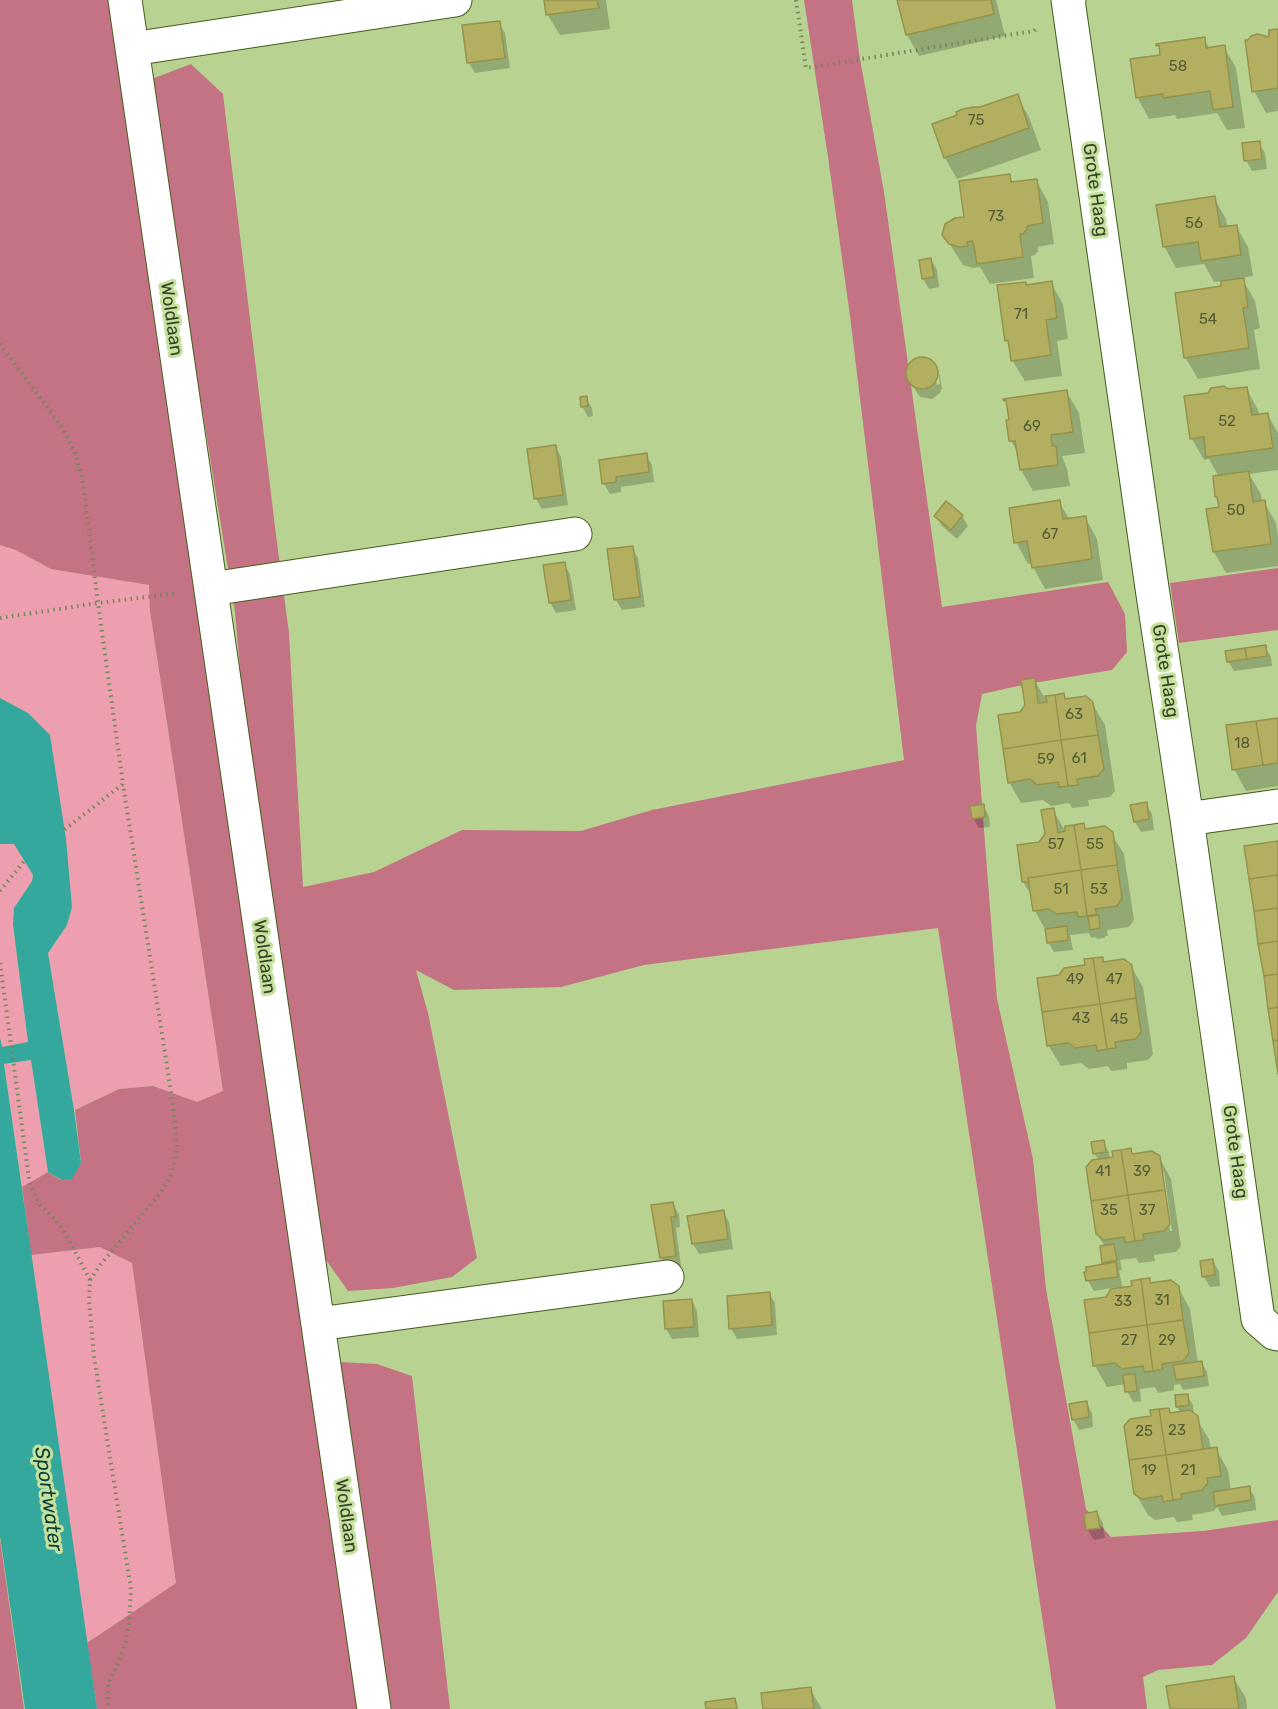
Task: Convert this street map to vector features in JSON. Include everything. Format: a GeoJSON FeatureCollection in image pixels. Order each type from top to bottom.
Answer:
{"type":"FeatureCollection","features":[{"type":"Feature","properties":{"kind":"street","name":"Woldlaan"},"geometry":{"type":"LineString","coordinates":[[125,0],[374,1709]]}},
{"type":"Feature","properties":{"kind":"street"},"geometry":{"type":"LineString","coordinates":[[132,49],[455,0]]}},
{"type":"Feature","properties":{"kind":"street","name":"Grote Haag"},"geometry":{"type":"LineString","coordinates":[[1068,0],[1258,1319],[1278,1334]]}},
{"type":"Feature","properties":{"kind":"street"},"geometry":{"type":"LineString","coordinates":[[211,589],[575,534]]}},
{"type":"Feature","properties":{"kind":"street"},"geometry":{"type":"LineString","coordinates":[[1187,819],[1278,806]]}},
{"type":"Feature","properties":{"kind":"street"},"geometry":{"type":"LineString","coordinates":[[318,1324],[667,1277]]}},
{"type":"Feature","properties":{"kind":"path"},"geometry":{"type":"LineString","coordinates":[[796,0],[806,68],[1034,31],[1068,0]]}},
{"type":"Feature","properties":{"kind":"path"},"geometry":{"type":"LineString","coordinates":[[0,344],[62,427],[75,452],[83,482],[123,784],[172,1098],[177,1144],[172,1173],[161,1192],[90,1280]]}},
{"type":"Feature","properties":{"kind":"path"},"geometry":{"type":"LineString","coordinates":[[0,618],[211,589]]}},
{"type":"Feature","properties":{"kind":"path"},"geometry":{"type":"LineString","coordinates":[[64,830],[123,784]]}},
{"type":"Feature","properties":{"kind":"path"},"geometry":{"type":"LineString","coordinates":[[0,891],[25,860]]}},
{"type":"Feature","properties":{"kind":"path"},"geometry":{"type":"LineString","coordinates":[[0,963],[30,1186],[39,1205],[56,1219],[66,1234],[90,1280],[89,1300],[94,1357],[131,1589],[129,1624],[125,1644],[108,1683],[108,1709]]}},
{"type":"Feature","properties":{"kind":"shaded area"},"geometry":{"type":"Polygon","coordinates":[[[0,0],[116,0],[365,1709],[97,1709],[87,1643],[176,1583],[132,1263],[100,1247],[31,1255],[22,1187],[48,1172],[61,1180],[81,1163],[75,1110],[119,1089],[153,1086],[197,1102],[223,1091],[150,611],[149,585],[51,569],[16,550],[0,545],[0,0]]]}},
{"type":"Feature","properties":{"kind":"shaded area"},"geometry":{"type":"Polygon","coordinates":[[[804,0],[852,0],[859,53],[884,192],[942,607],[1108,582],[1125,614],[1127,652],[1112,670],[982,694],[976,726],[997,999],[1033,1159],[1046,1289],[1086,1509],[1111,1537],[1203,1531],[1278,1520],[1278,1592],[1246,1638],[1212,1665],[1158,1670],[1143,1677],[1147,1709],[1056,1709],[938,928],[644,965],[561,987],[454,990],[416,970],[428,1013],[477,1258],[452,1277],[393,1288],[348,1291],[324,1257],[249,773],[235,612],[149,80],[191,64],[223,94],[289,633],[303,887],[374,872],[462,830],[581,831],[652,810],[904,760],[850,316],[804,0]]]}},
{"type":"Feature","properties":{"kind":"shaded area"},"geometry":{"type":"Polygon","coordinates":[[[0,545],[16,550],[51,569],[149,585],[150,611],[223,1091],[197,1102],[153,1086],[119,1089],[74,1110],[48,953],[67,925],[66,839],[28,713],[0,698],[0,545]]]}},
{"type":"Feature","properties":{"kind":"shaded area"},"geometry":{"type":"Polygon","coordinates":[[[1278,568],[1278,630],[1179,643],[1170,583],[1278,568]]]}},
{"type":"Feature","properties":{"kind":"shaded area"},"geometry":{"type":"Polygon","coordinates":[[[14,843],[33,874],[32,881],[14,908],[13,925],[28,1042],[2,1047],[0,1038],[0,844],[14,843]]]}},
{"type":"Feature","properties":{"kind":"shaded area"},"geometry":{"type":"Polygon","coordinates":[[[31,1060],[48,1172],[22,1187],[4,1064],[31,1060]]]}},
{"type":"Feature","properties":{"kind":"shaded area"},"geometry":{"type":"Polygon","coordinates":[[[100,1247],[132,1263],[176,1583],[87,1643],[31,1255],[100,1247]]]}},
{"type":"Feature","properties":{"kind":"shaded area"},"geometry":{"type":"Polygon","coordinates":[[[339,1362],[377,1364],[412,1376],[450,1709],[385,1709],[339,1362]]]}},
{"type":"Feature","properties":{"kind":"shaded area"},"geometry":{"type":"Polygon","coordinates":[[[0,1539],[24,1709],[0,1709],[0,1539]]]}},
{"type":"Feature","properties":{"kind":"water","name":"Sportwater"},"geometry":{"type":"Polygon","coordinates":[[[0,698],[28,713],[50,735],[66,839],[72,907],[67,925],[48,953],[81,1163],[72,1179],[62,1180],[48,1172],[31,1060],[4,1064],[97,1709],[25,1709],[0,1536],[0,1038],[2,1047],[28,1042],[13,925],[14,908],[32,881],[33,875],[14,844],[0,844],[0,698]]]}},
{"type":"Feature","properties":{"kind":"building"},"geometry":{"type":"Polygon","coordinates":[[[544,0],[597,0],[599,8],[546,15],[544,0]]]}},
{"type":"Feature","properties":{"kind":"building"},"geometry":{"type":"Polygon","coordinates":[[[897,0],[991,0],[994,14],[906,35],[897,0]]]}},
{"type":"Feature","properties":{"kind":"building"},"geometry":{"type":"Polygon","coordinates":[[[500,21],[505,58],[467,63],[462,25],[500,21]]]}},
{"type":"Feature","properties":{"kind":"building"},"geometry":{"type":"Polygon","coordinates":[[[1278,29],[1278,88],[1252,92],[1245,40],[1257,34],[1269,37],[1269,30],[1278,29]]]}},
{"type":"Feature","properties":{"kind":"building"},"geometry":{"type":"Polygon","coordinates":[[[1205,37],[1206,48],[1225,45],[1233,107],[1213,110],[1210,91],[1163,98],[1163,94],[1136,98],[1130,59],[1160,55],[1159,45],[1156,46],[1156,44],[1205,37]]]}},
{"type":"Feature","properties":{"kind":"building"},"geometry":{"type":"Polygon","coordinates":[[[1018,94],[1029,128],[944,158],[932,124],[957,115],[956,112],[963,109],[980,107],[1018,94]]]}},
{"type":"Feature","properties":{"kind":"building"},"geometry":{"type":"Polygon","coordinates":[[[1260,141],[1262,159],[1244,161],[1242,143],[1260,141]]]}},
{"type":"Feature","properties":{"kind":"building"},"geometry":{"type":"Polygon","coordinates":[[[1010,174],[1011,182],[1037,179],[1043,223],[1027,226],[1023,234],[1020,234],[1023,257],[977,264],[973,241],[967,242],[968,246],[959,247],[949,244],[942,235],[945,224],[955,218],[964,217],[959,181],[1010,174]]]}},
{"type":"Feature","properties":{"kind":"building"},"geometry":{"type":"Polygon","coordinates":[[[1215,196],[1220,227],[1237,225],[1241,255],[1201,261],[1198,242],[1163,247],[1156,205],[1215,196]]]}},
{"type":"Feature","properties":{"kind":"building"},"geometry":{"type":"Polygon","coordinates":[[[931,258],[934,277],[922,279],[919,260],[931,258]]]}},
{"type":"Feature","properties":{"kind":"building"},"geometry":{"type":"Polygon","coordinates":[[[1244,278],[1248,307],[1243,308],[1249,348],[1184,358],[1175,293],[1221,286],[1221,281],[1244,278]]]}},
{"type":"Feature","properties":{"kind":"building"},"geometry":{"type":"Polygon","coordinates":[[[1052,281],[1057,318],[1046,320],[1051,355],[1011,361],[1008,340],[1005,341],[997,285],[1026,282],[1026,285],[1052,281]]]}},
{"type":"Feature","properties":{"kind":"building"},"geometry":{"type":"Polygon","coordinates":[[[922,357],[933,362],[938,373],[933,384],[922,389],[911,384],[906,373],[911,362],[922,357]]]}},
{"type":"Feature","properties":{"kind":"building"},"geometry":{"type":"Polygon","coordinates":[[[1224,386],[1228,389],[1247,387],[1252,415],[1268,413],[1273,448],[1206,457],[1204,437],[1190,439],[1184,396],[1208,393],[1211,388],[1224,386]]]}},
{"type":"Feature","properties":{"kind":"building"},"geometry":{"type":"Polygon","coordinates":[[[1067,390],[1073,432],[1051,435],[1052,446],[1056,446],[1058,465],[1020,470],[1015,441],[1009,441],[1006,420],[1009,420],[1006,400],[1003,399],[1067,390]]]}},
{"type":"Feature","properties":{"kind":"building"},"geometry":{"type":"Polygon","coordinates":[[[587,396],[588,406],[581,407],[580,397],[587,396]]]}},
{"type":"Feature","properties":{"kind":"building"},"geometry":{"type":"Polygon","coordinates":[[[556,445],[563,495],[534,499],[527,449],[556,445]]]}},
{"type":"Feature","properties":{"kind":"building"},"geometry":{"type":"Polygon","coordinates":[[[647,453],[649,472],[616,477],[616,482],[602,484],[599,460],[647,453]]]}},
{"type":"Feature","properties":{"kind":"building"},"geometry":{"type":"Polygon","coordinates":[[[1249,471],[1253,502],[1265,500],[1271,544],[1213,552],[1206,509],[1219,507],[1217,497],[1215,497],[1213,476],[1249,471]]]}},
{"type":"Feature","properties":{"kind":"building"},"geometry":{"type":"Polygon","coordinates":[[[1060,500],[1063,519],[1086,516],[1092,559],[1032,568],[1027,541],[1014,543],[1009,508],[1060,500]]]}},
{"type":"Feature","properties":{"kind":"building"},"geometry":{"type":"Polygon","coordinates":[[[946,501],[963,515],[951,530],[934,516],[946,501]]]}},
{"type":"Feature","properties":{"kind":"building"},"geometry":{"type":"Polygon","coordinates":[[[633,546],[640,597],[614,600],[607,549],[633,546]]]}},
{"type":"Feature","properties":{"kind":"building"},"geometry":{"type":"Polygon","coordinates":[[[565,562],[571,600],[549,603],[543,565],[565,562]]]}},
{"type":"Feature","properties":{"kind":"building"},"geometry":{"type":"Polygon","coordinates":[[[1266,645],[1267,656],[1247,659],[1245,648],[1266,645]]]}},
{"type":"Feature","properties":{"kind":"building"},"geometry":{"type":"Polygon","coordinates":[[[1245,648],[1247,659],[1227,662],[1225,651],[1245,648]]]}},
{"type":"Feature","properties":{"kind":"building"},"geometry":{"type":"Polygon","coordinates":[[[1035,678],[1038,703],[1047,702],[1045,696],[1055,695],[1061,740],[1003,749],[998,715],[1020,712],[1025,705],[1021,680],[1035,678]]]}},
{"type":"Feature","properties":{"kind":"building"},"geometry":{"type":"Polygon","coordinates":[[[1064,693],[1065,699],[1086,696],[1093,702],[1098,735],[1061,740],[1055,695],[1064,693]]]}},
{"type":"Feature","properties":{"kind":"building"},"geometry":{"type":"Polygon","coordinates":[[[1278,718],[1278,763],[1263,765],[1256,721],[1278,718]]]}},
{"type":"Feature","properties":{"kind":"building"},"geometry":{"type":"Polygon","coordinates":[[[1256,721],[1263,765],[1232,770],[1226,725],[1256,721]]]}},
{"type":"Feature","properties":{"kind":"building"},"geometry":{"type":"Polygon","coordinates":[[[1098,735],[1104,769],[1098,776],[1077,779],[1078,785],[1068,786],[1061,740],[1098,735]]]}},
{"type":"Feature","properties":{"kind":"building"},"geometry":{"type":"Polygon","coordinates":[[[1061,740],[1068,786],[1059,787],[1058,782],[1037,785],[1030,779],[1008,783],[1003,749],[1061,740]]]}},
{"type":"Feature","properties":{"kind":"building"},"geometry":{"type":"Polygon","coordinates":[[[1147,802],[1149,819],[1134,822],[1130,805],[1147,802]]]}},
{"type":"Feature","properties":{"kind":"building"},"geometry":{"type":"Polygon","coordinates":[[[984,804],[985,817],[972,819],[970,806],[984,804]]]}},
{"type":"Feature","properties":{"kind":"building"},"geometry":{"type":"Polygon","coordinates":[[[1054,808],[1058,833],[1065,831],[1065,826],[1074,825],[1081,870],[1028,878],[1029,882],[1022,882],[1017,845],[1039,842],[1045,834],[1041,810],[1054,808]]]}},
{"type":"Feature","properties":{"kind":"building"},"geometry":{"type":"Polygon","coordinates":[[[1084,823],[1085,829],[1105,826],[1113,832],[1117,865],[1081,870],[1074,825],[1084,823]]]}},
{"type":"Feature","properties":{"kind":"building"},"geometry":{"type":"Polygon","coordinates":[[[1278,841],[1278,875],[1249,879],[1244,846],[1278,841]]]}},
{"type":"Feature","properties":{"kind":"building"},"geometry":{"type":"Polygon","coordinates":[[[1117,865],[1122,898],[1117,906],[1095,909],[1097,914],[1087,916],[1081,870],[1117,865]]]}},
{"type":"Feature","properties":{"kind":"building"},"geometry":{"type":"Polygon","coordinates":[[[1081,870],[1087,916],[1078,917],[1077,912],[1056,914],[1049,909],[1033,911],[1028,878],[1081,870]]]}},
{"type":"Feature","properties":{"kind":"building"},"geometry":{"type":"Polygon","coordinates":[[[1278,875],[1278,908],[1254,911],[1249,879],[1278,875]]]}},
{"type":"Feature","properties":{"kind":"building"},"geometry":{"type":"Polygon","coordinates":[[[1278,908],[1278,941],[1258,944],[1254,911],[1278,908]]]}},
{"type":"Feature","properties":{"kind":"building"},"geometry":{"type":"Polygon","coordinates":[[[1099,915],[1100,928],[1090,930],[1088,917],[1099,915]]]}},
{"type":"Feature","properties":{"kind":"building"},"geometry":{"type":"Polygon","coordinates":[[[1067,926],[1068,940],[1047,943],[1045,929],[1067,926]]]}},
{"type":"Feature","properties":{"kind":"building"},"geometry":{"type":"Polygon","coordinates":[[[1278,941],[1278,974],[1264,976],[1258,944],[1278,941]]]}},
{"type":"Feature","properties":{"kind":"building"},"geometry":{"type":"Polygon","coordinates":[[[1103,957],[1103,962],[1124,959],[1132,965],[1136,998],[1100,1004],[1093,958],[1103,957]]]}},
{"type":"Feature","properties":{"kind":"building"},"geometry":{"type":"Polygon","coordinates":[[[1093,958],[1100,1004],[1042,1012],[1037,978],[1059,975],[1064,968],[1085,965],[1084,959],[1093,958]]]}},
{"type":"Feature","properties":{"kind":"building"},"geometry":{"type":"Polygon","coordinates":[[[1278,974],[1278,1007],[1268,1009],[1264,976],[1278,974]]]}},
{"type":"Feature","properties":{"kind":"building"},"geometry":{"type":"Polygon","coordinates":[[[1136,998],[1141,1032],[1136,1039],[1115,1042],[1116,1048],[1107,1049],[1100,1004],[1136,998]]]}},
{"type":"Feature","properties":{"kind":"building"},"geometry":{"type":"Polygon","coordinates":[[[1100,1004],[1107,1049],[1097,1051],[1096,1045],[1075,1048],[1068,1043],[1047,1046],[1042,1012],[1100,1004]]]}},
{"type":"Feature","properties":{"kind":"building"},"geometry":{"type":"Polygon","coordinates":[[[1278,1007],[1278,1040],[1273,1041],[1268,1009],[1278,1007]]]}},
{"type":"Feature","properties":{"kind":"building"},"geometry":{"type":"Polygon","coordinates":[[[1278,1040],[1278,1074],[1273,1041],[1278,1040]]]}},
{"type":"Feature","properties":{"kind":"building"},"geometry":{"type":"Polygon","coordinates":[[[1104,1140],[1106,1152],[1093,1154],[1091,1142],[1104,1140]]]}},
{"type":"Feature","properties":{"kind":"building"},"geometry":{"type":"Polygon","coordinates":[[[1131,1148],[1132,1154],[1152,1151],[1160,1156],[1165,1190],[1128,1195],[1121,1150],[1131,1148]]]}},
{"type":"Feature","properties":{"kind":"building"},"geometry":{"type":"Polygon","coordinates":[[[1121,1150],[1128,1195],[1091,1201],[1086,1167],[1092,1160],[1113,1157],[1112,1151],[1121,1150]]]}},
{"type":"Feature","properties":{"kind":"building"},"geometry":{"type":"Polygon","coordinates":[[[1165,1190],[1170,1224],[1164,1231],[1143,1234],[1144,1240],[1135,1241],[1128,1195],[1165,1190]]]}},
{"type":"Feature","properties":{"kind":"building"},"geometry":{"type":"Polygon","coordinates":[[[1128,1195],[1135,1241],[1125,1243],[1124,1237],[1104,1240],[1096,1234],[1091,1201],[1128,1195]]]}},
{"type":"Feature","properties":{"kind":"building"},"geometry":{"type":"Polygon","coordinates":[[[673,1202],[676,1217],[671,1217],[676,1256],[660,1258],[651,1205],[673,1202]]]}},
{"type":"Feature","properties":{"kind":"building"},"geometry":{"type":"Polygon","coordinates":[[[724,1210],[728,1239],[692,1244],[687,1216],[724,1210]]]}},
{"type":"Feature","properties":{"kind":"building"},"geometry":{"type":"Polygon","coordinates":[[[1114,1244],[1117,1260],[1102,1263],[1100,1246],[1114,1244]]]}},
{"type":"Feature","properties":{"kind":"building"},"geometry":{"type":"Polygon","coordinates":[[[1213,1259],[1215,1275],[1202,1277],[1200,1261],[1213,1259]]]}},
{"type":"Feature","properties":{"kind":"building"},"geometry":{"type":"Polygon","coordinates":[[[1116,1262],[1118,1277],[1086,1281],[1084,1272],[1086,1272],[1086,1267],[1116,1262]]]}},
{"type":"Feature","properties":{"kind":"building"},"geometry":{"type":"Polygon","coordinates":[[[1150,1278],[1150,1283],[1171,1280],[1179,1286],[1183,1320],[1147,1325],[1141,1279],[1150,1278]]]}},
{"type":"Feature","properties":{"kind":"building"},"geometry":{"type":"Polygon","coordinates":[[[1141,1279],[1147,1325],[1089,1333],[1084,1300],[1106,1297],[1111,1289],[1132,1286],[1131,1281],[1141,1279]]]}},
{"type":"Feature","properties":{"kind":"building"},"geometry":{"type":"Polygon","coordinates":[[[770,1292],[772,1325],[729,1329],[727,1296],[770,1292]]]}},
{"type":"Feature","properties":{"kind":"building"},"geometry":{"type":"Polygon","coordinates":[[[692,1299],[694,1327],[665,1329],[663,1301],[692,1299]]]}},
{"type":"Feature","properties":{"kind":"building"},"geometry":{"type":"Polygon","coordinates":[[[1183,1320],[1189,1353],[1183,1361],[1162,1364],[1163,1369],[1153,1371],[1147,1325],[1183,1320]]]}},
{"type":"Feature","properties":{"kind":"building"},"geometry":{"type":"Polygon","coordinates":[[[1147,1325],[1153,1371],[1144,1372],[1143,1366],[1122,1369],[1115,1363],[1093,1366],[1089,1333],[1147,1325]]]}},
{"type":"Feature","properties":{"kind":"building"},"geometry":{"type":"Polygon","coordinates":[[[1202,1361],[1204,1376],[1176,1380],[1173,1365],[1202,1361]]]}},
{"type":"Feature","properties":{"kind":"building"},"geometry":{"type":"Polygon","coordinates":[[[1135,1374],[1137,1391],[1125,1392],[1123,1375],[1135,1374]]]}},
{"type":"Feature","properties":{"kind":"building"},"geometry":{"type":"Polygon","coordinates":[[[1188,1394],[1189,1405],[1176,1407],[1175,1395],[1188,1394]]]}},
{"type":"Feature","properties":{"kind":"building"},"geometry":{"type":"Polygon","coordinates":[[[1087,1401],[1089,1417],[1072,1420],[1069,1404],[1087,1401]]]}},
{"type":"Feature","properties":{"kind":"building"},"geometry":{"type":"Polygon","coordinates":[[[1169,1408],[1170,1413],[1190,1410],[1198,1416],[1203,1449],[1166,1455],[1159,1409],[1169,1408]]]}},
{"type":"Feature","properties":{"kind":"building"},"geometry":{"type":"Polygon","coordinates":[[[1159,1409],[1166,1455],[1129,1460],[1124,1426],[1130,1419],[1151,1416],[1150,1410],[1159,1409]]]}},
{"type":"Feature","properties":{"kind":"building"},"geometry":{"type":"Polygon","coordinates":[[[1217,1447],[1221,1476],[1207,1478],[1208,1483],[1202,1490],[1181,1494],[1182,1499],[1173,1500],[1166,1455],[1217,1447]]]}},
{"type":"Feature","properties":{"kind":"building"},"geometry":{"type":"Polygon","coordinates":[[[1166,1455],[1173,1500],[1163,1502],[1162,1496],[1142,1499],[1134,1494],[1129,1460],[1166,1455]]]}},
{"type":"Feature","properties":{"kind":"building"},"geometry":{"type":"Polygon","coordinates":[[[1250,1486],[1251,1500],[1215,1506],[1213,1492],[1250,1486]]]}},
{"type":"Feature","properties":{"kind":"building"},"geometry":{"type":"Polygon","coordinates":[[[1097,1511],[1100,1528],[1086,1530],[1084,1514],[1097,1511]]]}},
{"type":"Feature","properties":{"kind":"building"},"geometry":{"type":"Polygon","coordinates":[[[1234,1676],[1239,1709],[1170,1709],[1166,1686],[1234,1676]]]}},
{"type":"Feature","properties":{"kind":"building"},"geometry":{"type":"Polygon","coordinates":[[[811,1687],[814,1709],[763,1709],[761,1693],[811,1687]]]}},
{"type":"Feature","properties":{"kind":"building"},"geometry":{"type":"Polygon","coordinates":[[[735,1698],[737,1709],[706,1709],[705,1702],[735,1698]]]}}]}
